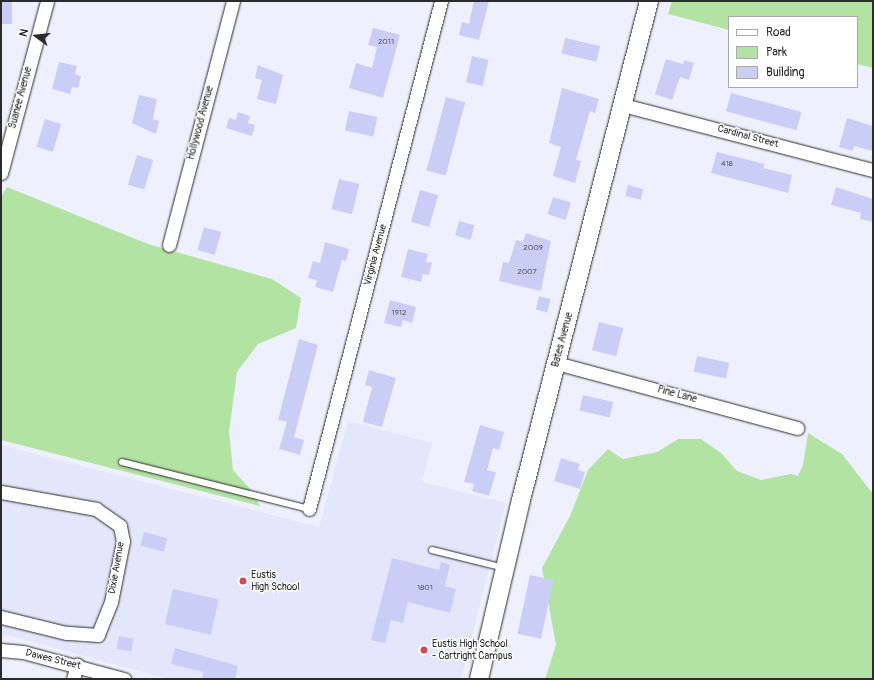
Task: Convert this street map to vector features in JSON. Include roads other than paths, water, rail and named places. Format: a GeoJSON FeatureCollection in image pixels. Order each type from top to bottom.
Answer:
{"type":"FeatureCollection","features":[{"type":"Feature","properties":{"kind":"street","name":"Suanee Avenue"},"geometry":{"type":"LineString","coordinates":[[1,173],[47,1]]}},
{"type":"Feature","properties":{"kind":"street","name":"Hollywood Avenue"},"geometry":{"type":"LineString","coordinates":[[170,246],[232,1]]}},
{"type":"Feature","properties":{"kind":"street","name":"Virginia Avenue"},"geometry":{"type":"LineString","coordinates":[[309,509],[441,1]]}},
{"type":"Feature","properties":{"kind":"street","name":"Bates Avenue"},"geometry":{"type":"LineString","coordinates":[[479,679],[556,363],[649,1]]}},
{"type":"Feature","properties":{"kind":"street","name":"Cardinal Street"},"geometry":{"type":"LineString","coordinates":[[623,105],[873,170]]}},
{"type":"Feature","properties":{"kind":"street","name":"Pine Lane"},"geometry":{"type":"LineString","coordinates":[[556,363],[797,428]]}},
{"type":"Feature","properties":{"kind":"street","name":"Dixie Avenue"},"geometry":{"type":"LineString","coordinates":[[1,492],[96,509],[120,526],[124,541],[110,602],[98,635],[66,633],[1,618]]}},
{"type":"Feature","properties":{"kind":"street","name":"Dawes Street"},"geometry":{"type":"LineString","coordinates":[[3,650],[77,665],[124,679]]}},
{"type":"Feature","properties":{"kind":"street"},"geometry":{"type":"LineString","coordinates":[[73,679],[77,665]]}},
{"type":"Feature","properties":{"kind":"lane"},"geometry":{"type":"LineString","coordinates":[[122,462],[309,509]]}},
{"type":"Feature","properties":{"kind":"lane"},"geometry":{"type":"LineString","coordinates":[[432,550],[506,568]]}},
{"type":"Feature","properties":{"kind":"place","name":"Eustis High School"},"geometry":{"type":"Point","coordinates":[243,581]}},
{"type":"Feature","properties":{"kind":"place","name":"Eustis High School - Cartright Campus"},"geometry":{"type":"Point","coordinates":[424,650]}}]}
